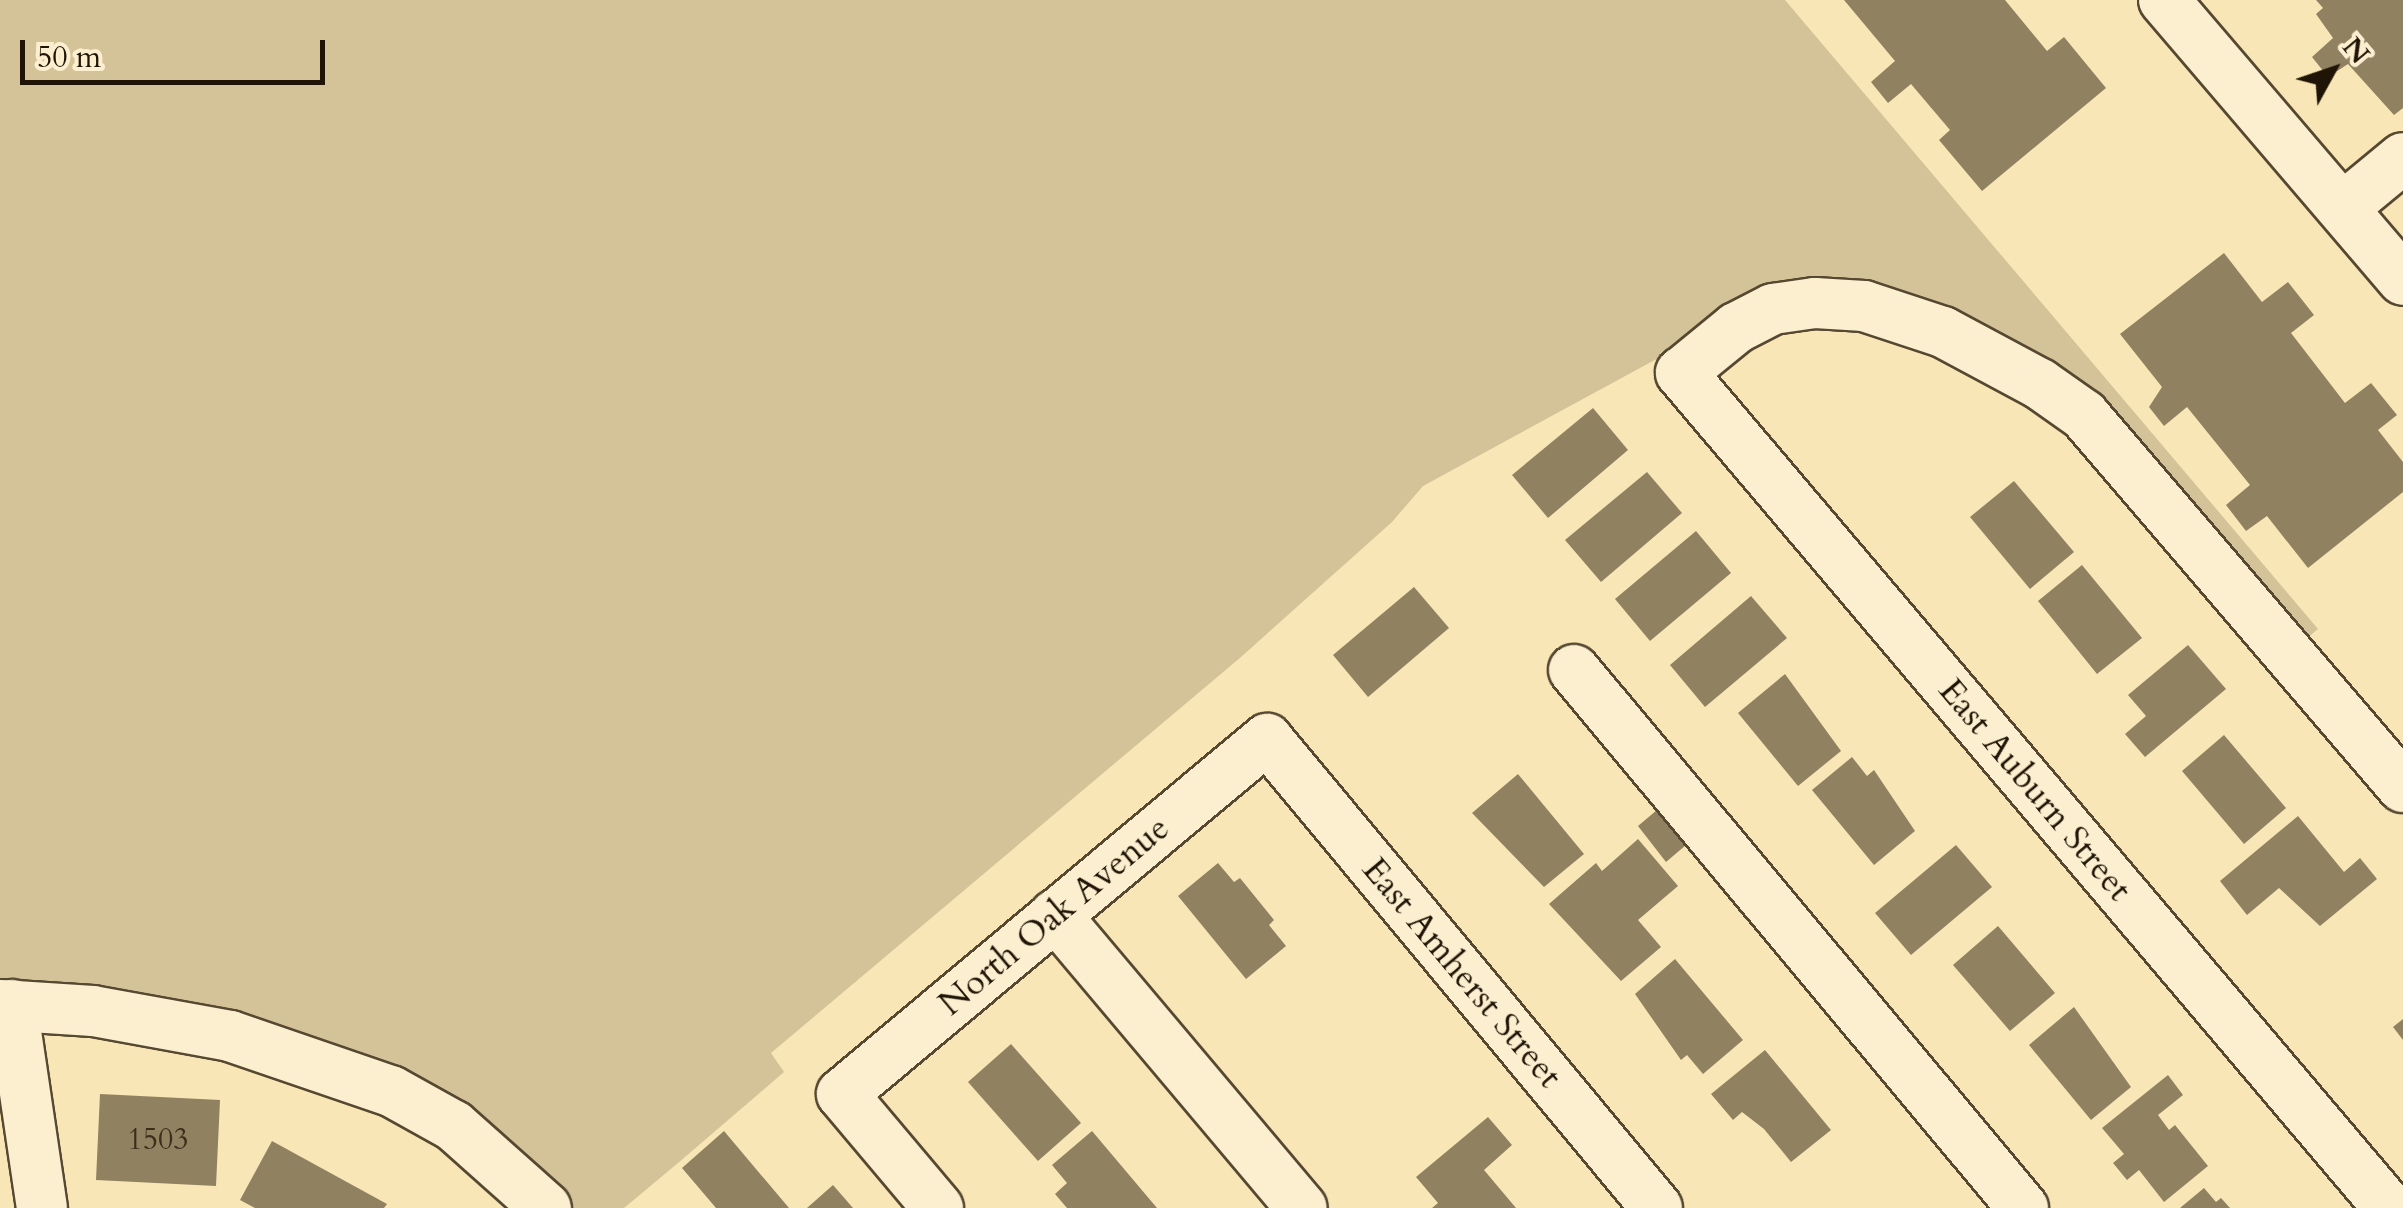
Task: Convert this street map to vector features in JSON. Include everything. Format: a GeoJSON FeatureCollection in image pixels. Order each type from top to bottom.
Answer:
{"type":"FeatureCollection","features":[{"type":"Feature","properties":{"kind":"street"},"geometry":{"type":"LineString","coordinates":[[2164,0],[2345,206],[2403,280]]}},
{"type":"Feature","properties":{"kind":"street"},"geometry":{"type":"LineString","coordinates":[[2345,206],[2403,158]]}},
{"type":"Feature","properties":{"kind":"street","name":"East Auburn Street"},"geometry":{"type":"LineString","coordinates":[[2389,1208],[1681,373],[1736,328],[1774,309],[1815,303],[1864,306],[1944,332],[2040,384],[2084,415],[2403,787]]}},
{"type":"Feature","properties":{"kind":"street"},"geometry":{"type":"LineString","coordinates":[[1574,670],[2023,1208]]}},
{"type":"Feature","properties":{"kind":"street","name":"North Oak Avenue"},"geometry":{"type":"LineString","coordinates":[[938,1208],[842,1094],[1266,739]]}},
{"type":"Feature","properties":{"kind":"street","name":"East Amherst Street"},"geometry":{"type":"LineString","coordinates":[[1266,739],[1657,1208]]}},
{"type":"Feature","properties":{"kind":"street"},"geometry":{"type":"LineString","coordinates":[[1056,915],[1302,1208]]}},
{"type":"Feature","properties":{"kind":"street"},"geometry":{"type":"LineString","coordinates":[[42,1208],[6,1005],[92,1011],[230,1036],[391,1091],[454,1126],[546,1208]]}},
{"type":"Feature","properties":{"kind":"shaded area"},"geometry":{"type":"Polygon","coordinates":[[[0,0],[1785,0],[2318,629],[2300,644],[2069,387],[1778,293],[1423,486],[1392,522],[1241,657],[771,1053],[784,1072],[678,1163],[624,1208],[574,1208],[458,1113],[0,992],[0,0]]]}},
{"type":"Feature","properties":{"kind":"building"},"geometry":{"type":"Polygon","coordinates":[[[1844,0],[2005,0],[2047,51],[2064,37],[2106,88],[1982,191],[1939,140],[1950,130],[1911,84],[1888,103],[1871,82],[1895,61],[1844,0]]]}},
{"type":"Feature","properties":{"kind":"building"},"geometry":{"type":"Polygon","coordinates":[[[2316,0],[2403,0],[2403,108],[2394,115],[2348,64],[2328,77],[2312,57],[2333,38],[2316,14],[2323,8],[2316,0]]]}},
{"type":"Feature","properties":{"kind":"building"},"geometry":{"type":"Polygon","coordinates":[[[2224,253],[2262,302],[2288,282],[2314,315],[2291,333],[2345,403],[2371,383],[2397,415],[2378,430],[2403,462],[2403,492],[2308,568],[2267,516],[2246,531],[2226,505],[2250,485],[2187,407],[2164,426],[2149,407],[2162,387],[2120,334],[2224,253]]]}},
{"type":"Feature","properties":{"kind":"building"},"geometry":{"type":"Polygon","coordinates":[[[1593,408],[1628,450],[1548,518],[1512,475],[1593,408]]]}},
{"type":"Feature","properties":{"kind":"building"},"geometry":{"type":"Polygon","coordinates":[[[1647,472],[1682,513],[1601,582],[1565,540],[1647,472]]]}},
{"type":"Feature","properties":{"kind":"building"},"geometry":{"type":"Polygon","coordinates":[[[2014,481],[2074,552],[2030,589],[1970,517],[2014,481]]]}},
{"type":"Feature","properties":{"kind":"building"},"geometry":{"type":"Polygon","coordinates":[[[1696,531],[1731,573],[1650,641],[1615,599],[1696,531]]]}},
{"type":"Feature","properties":{"kind":"building"},"geometry":{"type":"Polygon","coordinates":[[[2082,565],[2142,638],[2097,674],[2038,601],[2082,565]]]}},
{"type":"Feature","properties":{"kind":"building"},"geometry":{"type":"Polygon","coordinates":[[[1414,587],[1449,628],[1368,697],[1333,655],[1414,587]]]}},
{"type":"Feature","properties":{"kind":"building"},"geometry":{"type":"Polygon","coordinates":[[[1751,596],[1787,638],[1705,707],[1670,665],[1751,596]]]}},
{"type":"Feature","properties":{"kind":"building"},"geometry":{"type":"Polygon","coordinates":[[[2188,645],[2226,689],[2145,757],[2125,734],[2146,716],[2128,695],[2188,645]]]}},
{"type":"Feature","properties":{"kind":"building"},"geometry":{"type":"Polygon","coordinates":[[[1785,674],[1841,751],[1798,786],[1738,713],[1785,674]]]}},
{"type":"Feature","properties":{"kind":"building"},"geometry":{"type":"Polygon","coordinates":[[[2224,735],[2286,808],[2244,844],[2182,771],[2224,735]]]}},
{"type":"Feature","properties":{"kind":"building"},"geometry":{"type":"Polygon","coordinates":[[[1852,757],[1867,776],[1874,770],[1915,831],[1874,865],[1812,790],[1852,757]]]}},
{"type":"Feature","properties":{"kind":"building"},"geometry":{"type":"Polygon","coordinates":[[[1518,774],[1584,854],[1544,887],[1472,813],[1518,774]]]}},
{"type":"Feature","properties":{"kind":"building"},"geometry":{"type":"Polygon","coordinates":[[[1657,810],[1686,845],[1666,862],[1638,826],[1657,810]]]}},
{"type":"Feature","properties":{"kind":"building"},"geometry":{"type":"Polygon","coordinates":[[[2298,816],[2344,872],[2360,858],[2377,879],[2320,926],[2279,888],[2247,915],[2220,881],[2298,816]]]}},
{"type":"Feature","properties":{"kind":"building"},"geometry":{"type":"Polygon","coordinates":[[[1638,839],[1678,886],[1638,920],[1661,947],[1621,981],[1549,904],[1596,863],[1602,871],[1638,839]]]}},
{"type":"Feature","properties":{"kind":"building"},"geometry":{"type":"Polygon","coordinates":[[[1956,845],[1992,887],[1911,955],[1875,913],[1956,845]]]}},
{"type":"Feature","properties":{"kind":"building"},"geometry":{"type":"Polygon","coordinates":[[[1218,863],[1234,882],[1240,878],[1274,920],[1269,925],[1286,946],[1246,979],[1178,896],[1218,863]]]}},
{"type":"Feature","properties":{"kind":"building"},"geometry":{"type":"Polygon","coordinates":[[[1998,926],[2055,993],[2010,1031],[1953,965],[1998,926]]]}},
{"type":"Feature","properties":{"kind":"building"},"geometry":{"type":"Polygon","coordinates":[[[1675,959],[1743,1040],[1703,1074],[1687,1055],[1681,1060],[1635,994],[1675,959]]]}},
{"type":"Feature","properties":{"kind":"building"},"geometry":{"type":"Polygon","coordinates":[[[2074,1007],[2131,1087],[2091,1120],[2029,1045],[2074,1007]]]}},
{"type":"Feature","properties":{"kind":"building"},"geometry":{"type":"Polygon","coordinates":[[[2403,1019],[2403,1040],[2393,1027],[2403,1019]]]}},
{"type":"Feature","properties":{"kind":"building"},"geometry":{"type":"Polygon","coordinates":[[[1011,1044],[1081,1123],[1038,1161],[968,1082],[1011,1044]]]}},
{"type":"Feature","properties":{"kind":"building"},"geometry":{"type":"Polygon","coordinates":[[[1765,1050],[1831,1130],[1791,1162],[1764,1129],[1742,1112],[1733,1120],[1711,1094],[1765,1050]]]}},
{"type":"Feature","properties":{"kind":"building"},"geometry":{"type":"Polygon","coordinates":[[[2168,1075],[2183,1095],[2158,1115],[2169,1130],[2175,1125],[2208,1166],[2164,1202],[2139,1170],[2127,1180],[2113,1163],[2124,1154],[2102,1128],[2168,1075]]]}},
{"type":"Feature","properties":{"kind":"building"},"geometry":{"type":"Polygon","coordinates":[[[100,1094],[220,1100],[216,1186],[96,1180],[100,1094]]]}},
{"type":"Feature","properties":{"kind":"building"},"geometry":{"type":"Polygon","coordinates":[[[1488,1117],[1512,1145],[1484,1170],[1516,1208],[1432,1208],[1438,1203],[1416,1177],[1488,1117]]]}},
{"type":"Feature","properties":{"kind":"building"},"geometry":{"type":"Polygon","coordinates":[[[724,1131],[789,1208],[716,1208],[682,1168],[724,1131]]]}},
{"type":"Feature","properties":{"kind":"building"},"geometry":{"type":"Polygon","coordinates":[[[1092,1131],[1157,1208],[1067,1208],[1055,1194],[1067,1183],[1052,1165],[1092,1131]]]}},
{"type":"Feature","properties":{"kind":"building"},"geometry":{"type":"Polygon","coordinates":[[[272,1141],[387,1204],[384,1208],[255,1208],[240,1200],[272,1141]]]}},
{"type":"Feature","properties":{"kind":"building"},"geometry":{"type":"Polygon","coordinates":[[[833,1185],[853,1208],[807,1208],[833,1185]]]}},
{"type":"Feature","properties":{"kind":"building"},"geometry":{"type":"Polygon","coordinates":[[[2204,1188],[2216,1202],[2221,1198],[2230,1208],[2180,1208],[2204,1188]]]}}]}
